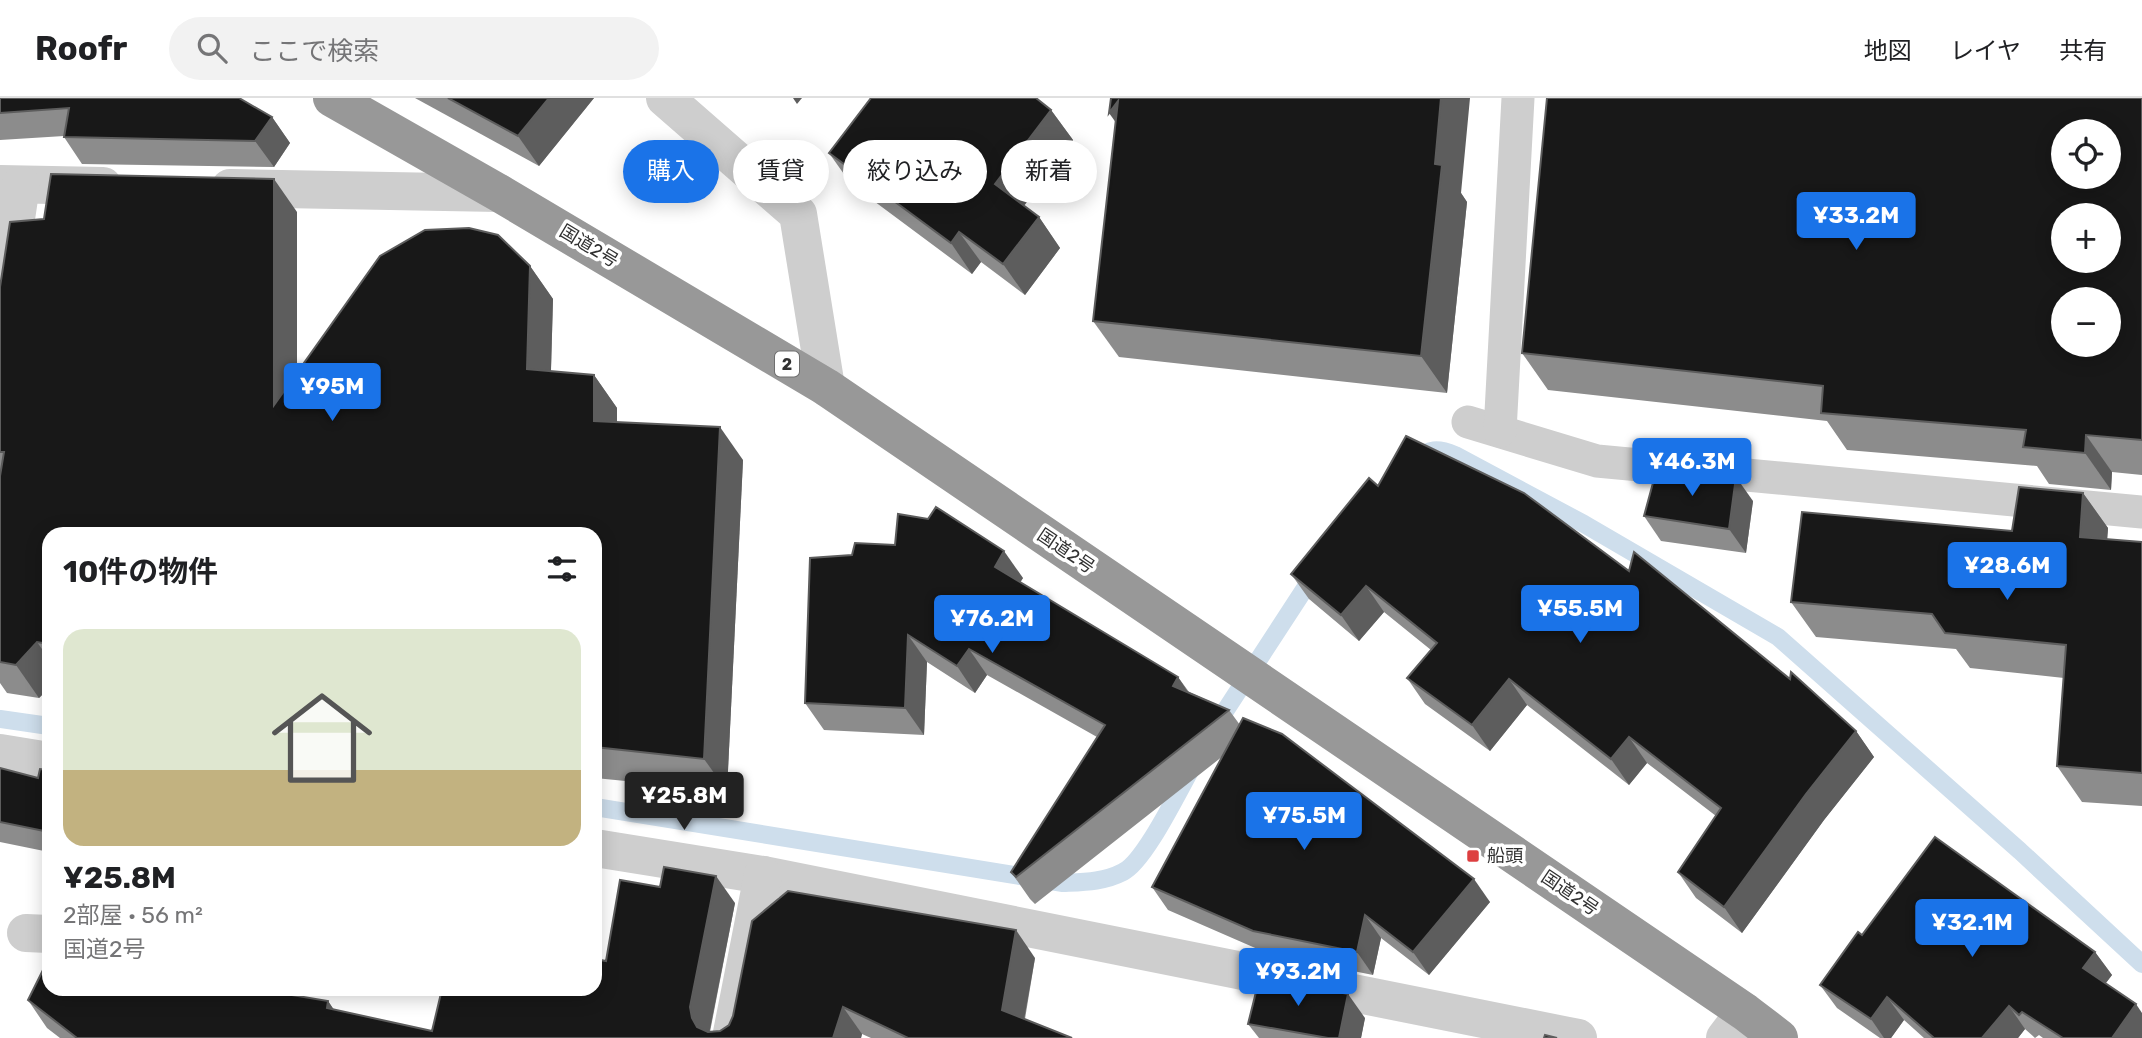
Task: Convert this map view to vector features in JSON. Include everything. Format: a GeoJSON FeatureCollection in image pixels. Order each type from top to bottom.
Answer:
{"type":"FeatureCollection","features":[{"type":"Feature","properties":{"kind":"highway","name":"国道2号"},"geometry":{"type":"LineString","coordinates":[[332,98],[499,193],[826,387],[1265,686],[1735,1025],[1779,1038]]}},
{"type":"Feature","properties":{"kind":"street"},"geometry":{"type":"LineString","coordinates":[[665,98],[798,214],[826,387]]}},
{"type":"Feature","properties":{"kind":"street"},"geometry":{"type":"LineString","coordinates":[[0,326],[10,184],[144,187]]}},
{"type":"Feature","properties":{"kind":"street"},"geometry":{"type":"LineString","coordinates":[[198,188],[499,193]]}},
{"type":"Feature","properties":{"kind":"street"},"geometry":{"type":"LineString","coordinates":[[0,753],[42,760]]}},
{"type":"Feature","properties":{"kind":"street"},"geometry":{"type":"LineString","coordinates":[[602,849],[763,875],[1527,1033],[1578,1038]]}},
{"type":"Feature","properties":{"kind":"street"},"geometry":{"type":"LineString","coordinates":[[731,1038],[763,875]]}},
{"type":"Feature","properties":{"kind":"lane"},"geometry":{"type":"LineString","coordinates":[[1500,431],[1518,98]]}},
{"type":"Feature","properties":{"kind":"lane"},"geometry":{"type":"LineString","coordinates":[[1468,422],[1597,461],[2142,512]]}},
{"type":"Feature","properties":{"kind":"building"},"geometry":{"type":"Polygon","coordinates":[[[0,98],[239,98],[272,117],[255,141],[64,137],[69,108],[0,113],[0,98]]]}},
{"type":"Feature","properties":{"kind":"building"},"geometry":{"type":"Polygon","coordinates":[[[448,98],[549,98],[518,136],[448,98]]]}},
{"type":"Feature","properties":{"kind":"building"},"geometry":{"type":"Polygon","coordinates":[[[871,98],[1036,98],[1051,110],[1028,140],[1001,140],[1001,176],[995,184],[1001,188],[1001,203],[1020,203],[1039,217],[1003,264],[959,232],[951,243],[897,203],[987,203],[987,140],[843,140],[843,163],[829,153],[871,98]]]}},
{"type":"Feature","properties":{"kind":"building"},"geometry":{"type":"Polygon","coordinates":[[[1111,98],[1441,98],[1435,164],[1442,165],[1421,356],[1093,321],[1118,101],[1109,113],[1111,98]]]}},
{"type":"Feature","properties":{"kind":"building"},"geometry":{"type":"Polygon","coordinates":[[[1547,98],[2142,98],[2142,440],[2086,435],[2085,453],[2023,447],[2026,430],[1821,413],[1823,386],[1522,353],[1547,98]]]}},
{"type":"Feature","properties":{"kind":"building"},"geometry":{"type":"Polygon","coordinates":[[[51,174],[274,179],[274,405],[380,256],[425,230],[469,228],[498,235],[530,266],[527,369],[594,375],[594,421],[720,427],[704,759],[602,748],[602,527],[42,527],[42,643],[37,642],[16,665],[0,662],[0,476],[4,452],[0,452],[0,287],[10,222],[44,219],[51,174]]]}},
{"type":"Feature","properties":{"kind":"building"},"geometry":{"type":"Polygon","coordinates":[[[1406,436],[1524,493],[1629,571],[1634,552],[1790,679],[1791,672],[1856,731],[1806,794],[1724,907],[1678,872],[1721,808],[1629,737],[1611,759],[1509,679],[1472,725],[1407,678],[1437,643],[1366,586],[1341,615],[1291,574],[1369,478],[1378,486],[1406,436]]]}},
{"type":"Feature","properties":{"kind":"building"},"geometry":{"type":"Polygon","coordinates":[[[1657,468],[1736,477],[1729,529],[1644,516],[1657,468]]]}},
{"type":"Feature","properties":{"kind":"building"},"geometry":{"type":"Polygon","coordinates":[[[2019,487],[2083,493],[2080,537],[2142,542],[2142,773],[2057,766],[2066,645],[1945,633],[1932,614],[1791,602],[1802,512],[2012,531],[2019,487]]]}},
{"type":"Feature","properties":{"kind":"building"},"geometry":{"type":"Polygon","coordinates":[[[936,507],[1004,551],[995,567],[1178,677],[1173,686],[1229,710],[1016,877],[1011,872],[1105,725],[969,649],[957,666],[908,635],[905,708],[805,703],[810,558],[852,555],[855,543],[895,545],[898,514],[928,519],[936,507]]]}},
{"type":"Feature","properties":{"kind":"building"},"geometry":{"type":"Polygon","coordinates":[[[1243,718],[1282,734],[1474,879],[1413,952],[1365,915],[1357,952],[1253,931],[1152,887],[1243,718]]]}},
{"type":"Feature","properties":{"kind":"building"},"geometry":{"type":"Polygon","coordinates":[[[0,768],[38,778],[42,769],[42,831],[0,822],[0,768]]]}},
{"type":"Feature","properties":{"kind":"building"},"geometry":{"type":"Polygon","coordinates":[[[1935,837],[2095,952],[2083,968],[2136,1004],[2112,1038],[2063,1038],[2022,1012],[2019,1015],[2009,1006],[1982,1038],[1934,1038],[1887,997],[1871,1019],[1820,985],[1858,932],[1862,935],[1935,837]]]}},
{"type":"Feature","properties":{"kind":"building"},"geometry":{"type":"Polygon","coordinates":[[[664,867],[716,876],[690,1007],[697,1027],[708,1032],[720,1031],[729,1025],[733,1016],[752,921],[788,891],[1016,930],[1002,1010],[1072,1038],[908,1038],[843,1007],[833,1038],[77,1038],[28,1000],[42,972],[42,996],[298,996],[328,1001],[327,1008],[432,1031],[440,996],[602,996],[602,960],[606,961],[620,880],[660,887],[664,867]]]}},
{"type":"Feature","properties":{"kind":"building"},"geometry":{"type":"Polygon","coordinates":[[[1260,976],[1348,994],[1339,1038],[1248,1024],[1260,976]]]}},
{"type":"Feature","properties":{"kind":"waterway"},"geometry":{"type":"LineString","coordinates":[[1415,461],[1434,450],[1455,455],[1584,524],[1778,637],[2020,851],[2142,964]]}},
{"type":"Feature","properties":{"kind":"waterway"},"geometry":{"type":"LineString","coordinates":[[1214,728],[1315,573]]}},
{"type":"Feature","properties":{"kind":"waterway"},"geometry":{"type":"LineString","coordinates":[[0,719],[42,725]]}},
{"type":"Feature","properties":{"kind":"waterway"},"geometry":{"type":"LineString","coordinates":[[602,808],[1063,883],[1079,882],[1109,878],[1131,866],[1160,826],[1190,771]]}},
{"type":"Feature","properties":{"kind":"place","name":"船頭"},"geometry":{"type":"Point","coordinates":[1473,856]}}]}
